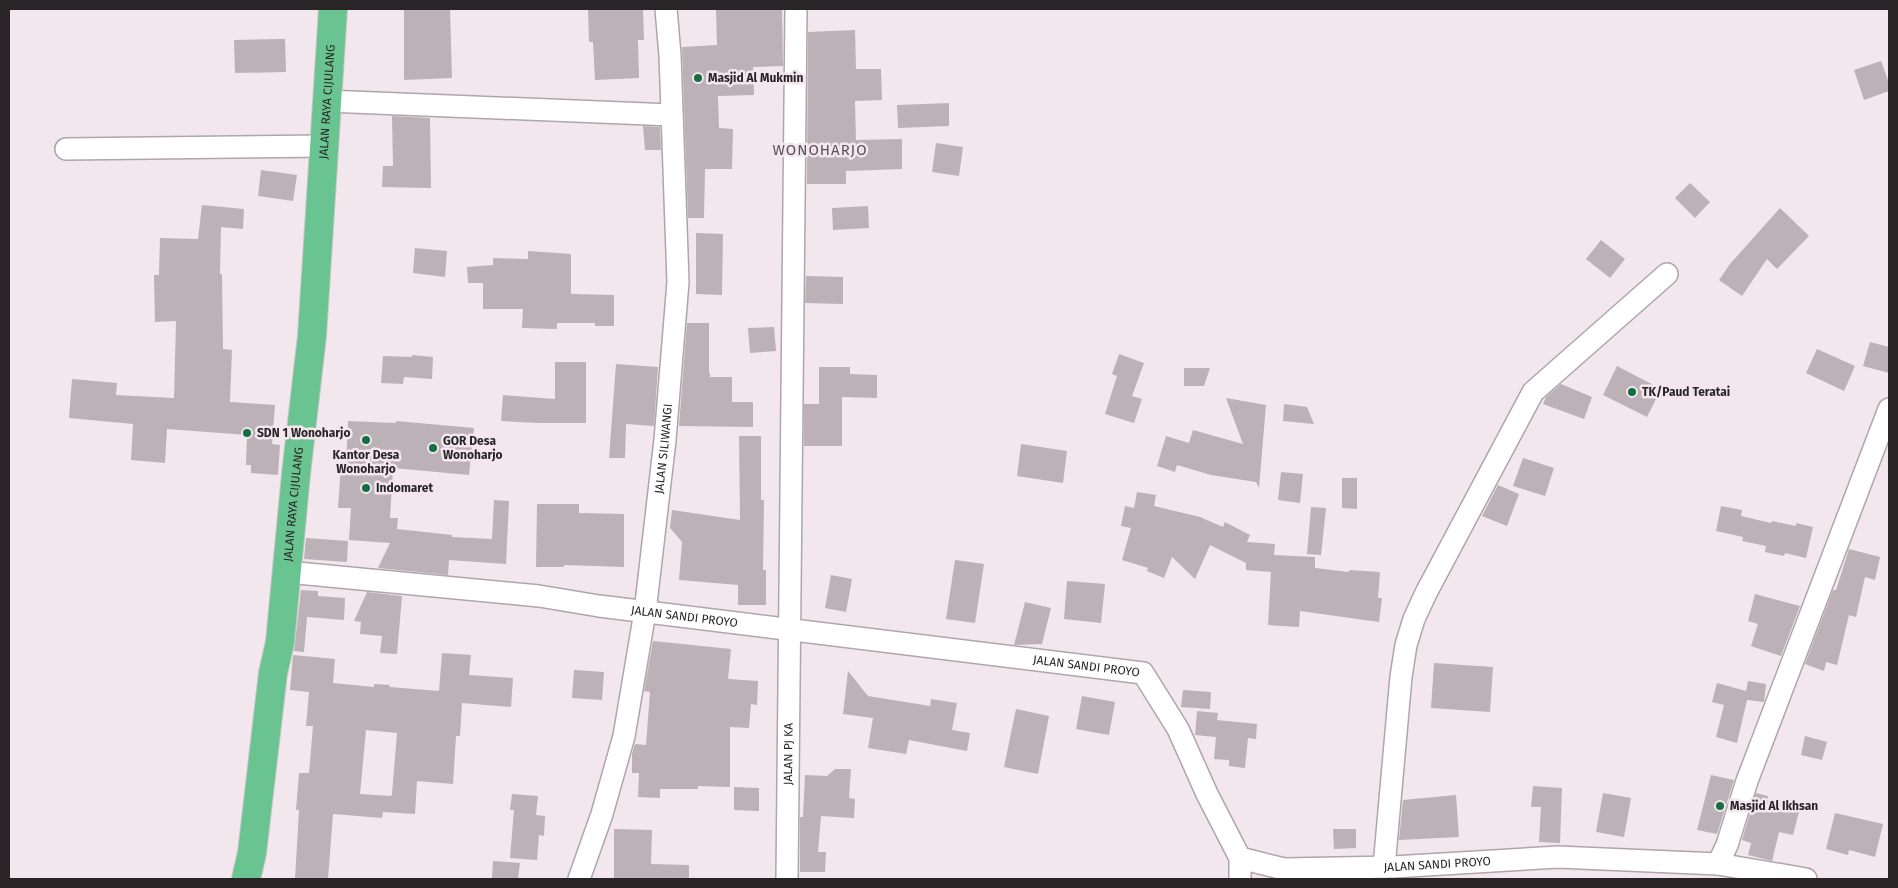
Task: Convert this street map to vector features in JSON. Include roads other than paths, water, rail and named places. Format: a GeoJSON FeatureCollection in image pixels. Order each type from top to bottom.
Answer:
{"type":"FeatureCollection","features":[{"type":"Feature","properties":{"kind":"highway","name":"JALAN RAYA CIJULANG"},"geometry":{"type":"LineString","coordinates":[[246,879],[252,853],[272,673],[280,642],[312,336],[333,9]]}},
{"type":"Feature","properties":{"kind":"street","name":"JALAN SILIWANGI"},"geometry":{"type":"LineString","coordinates":[[579,879],[602,814],[624,736],[644,612],[665,440],[678,282],[670,55],[666,9]]}},
{"type":"Feature","properties":{"kind":"street","name":"JALAN PJ KA"},"geometry":{"type":"LineString","coordinates":[[787,879],[796,9]]}},
{"type":"Feature","properties":{"kind":"street"},"geometry":{"type":"LineString","coordinates":[[327,101],[672,115]]}},
{"type":"Feature","properties":{"kind":"street"},"geometry":{"type":"LineString","coordinates":[[66,148],[324,146]]}},
{"type":"Feature","properties":{"kind":"street"},"geometry":{"type":"LineString","coordinates":[[1384,868],[1401,677],[1406,645],[1414,618],[1533,392],[1667,274]]}},
{"type":"Feature","properties":{"kind":"street"},"geometry":{"type":"LineString","coordinates":[[1727,870],[1727,845],[1746,782],[1889,409]]}},
{"type":"Feature","properties":{"kind":"street","name":"JALAN SANDI PROYO"},"geometry":{"type":"LineString","coordinates":[[286,572],[539,596],[644,612],[1143,673],[1178,729],[1207,794],[1240,858],[1284,869],[1384,868],[1558,857],[1727,870],[1806,879]]}},
{"type":"Feature","properties":{"kind":"street"},"geometry":{"type":"LineString","coordinates":[[1240,858],[1240,879]]}},
{"type":"Feature","properties":{"kind":"place","name":"Masjid Al Mukmin"},"geometry":{"type":"Point","coordinates":[698,78]}},
{"type":"Feature","properties":{"kind":"place","name":"TK/Paud Teratai"},"geometry":{"type":"Point","coordinates":[1632,392]}},
{"type":"Feature","properties":{"kind":"place","name":"SDN 1 Wonoharjo"},"geometry":{"type":"Point","coordinates":[247,433]}},
{"type":"Feature","properties":{"kind":"place","name":"Kantor Desa Wonoharjo"},"geometry":{"type":"Point","coordinates":[366,440]}},
{"type":"Feature","properties":{"kind":"place","name":"GOR Desa Wonoharjo"},"geometry":{"type":"Point","coordinates":[433,448]}},
{"type":"Feature","properties":{"kind":"place","name":"Indomaret"},"geometry":{"type":"Point","coordinates":[366,488]}},
{"type":"Feature","properties":{"kind":"place","name":"Masjid Al Ikhsan"},"geometry":{"type":"Point","coordinates":[1720,806]}},
{"type":"Feature","properties":{"kind":"district","name":"WONOHARJO"},"geometry":{"type":"Point","coordinates":[820,150]}}]}
